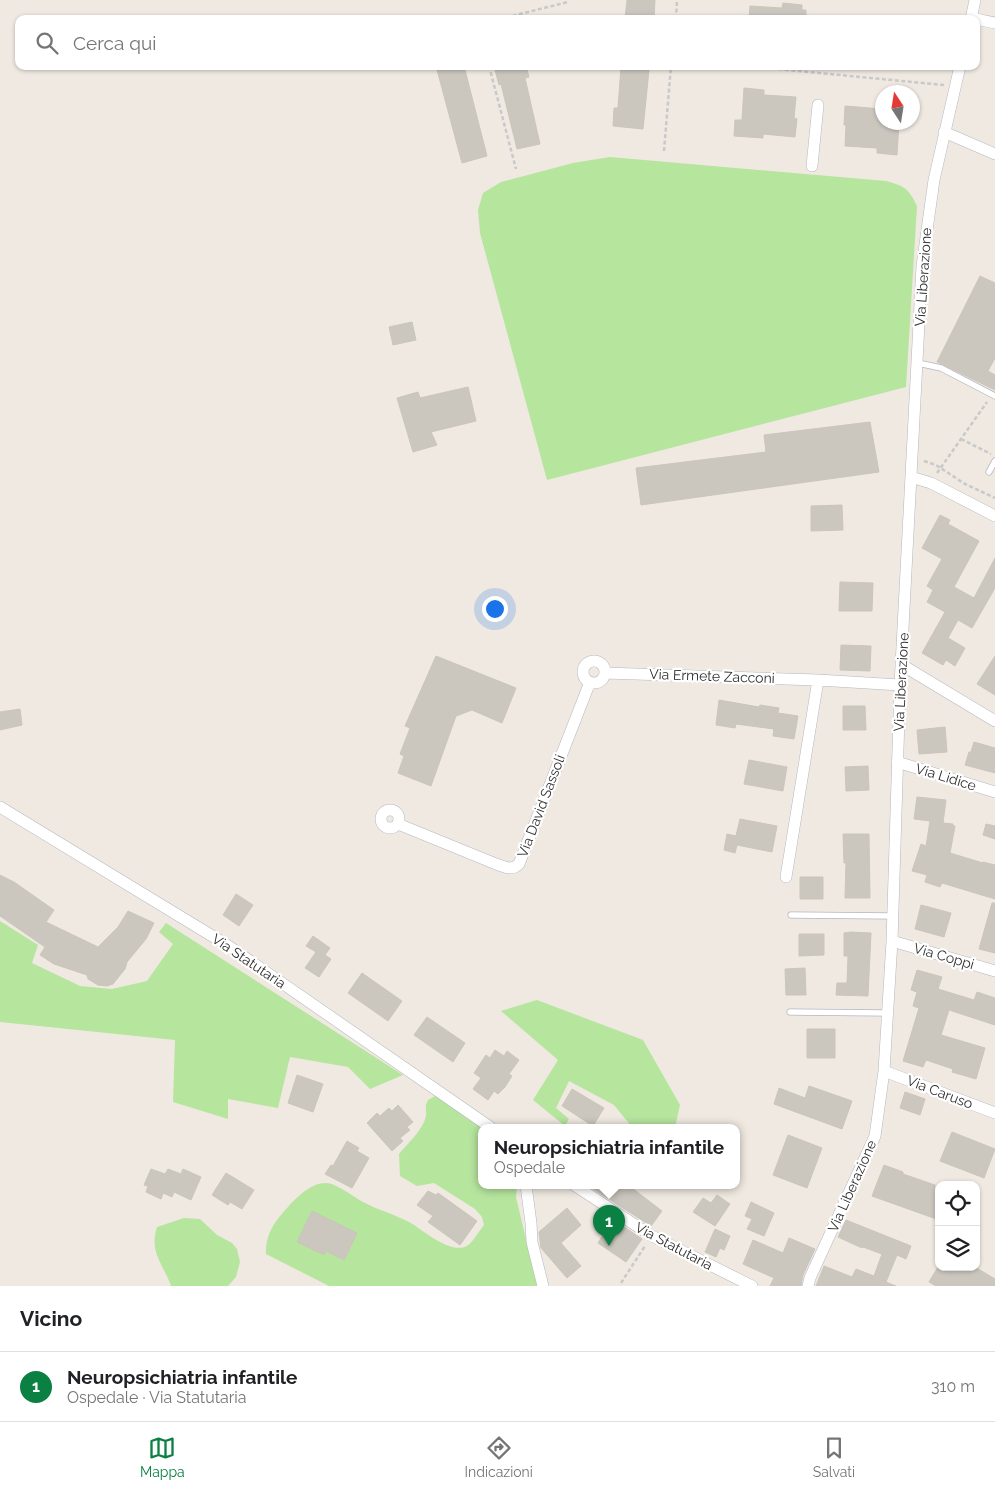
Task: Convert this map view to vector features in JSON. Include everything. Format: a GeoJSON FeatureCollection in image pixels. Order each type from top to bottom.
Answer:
{"type":"FeatureCollection","features":[{"type":"Feature","properties":{"kind":"street"},"geometry":{"type":"LineString","coordinates":[[973,15],[975,0]]}},
{"type":"Feature","properties":{"kind":"street"},"geometry":{"type":"LineString","coordinates":[[980,20],[995,23]]}},
{"type":"Feature","properties":{"kind":"street","name":"Via Liberazione"},"geometry":{"type":"LineString","coordinates":[[808,1286],[875,1136],[884,1071],[892,941],[900,685],[922,266],[928,213],[944,132],[959,70]]}},
{"type":"Feature","properties":{"kind":"street"},"geometry":{"type":"LineString","coordinates":[[812,166],[818,105]]}},
{"type":"Feature","properties":{"kind":"street"},"geometry":{"type":"LineString","coordinates":[[944,132],[995,154]]}},
{"type":"Feature","properties":{"kind":"street"},"geometry":{"type":"LineString","coordinates":[[911,477],[931,483],[995,516]]}},
{"type":"Feature","properties":{"kind":"street"},"geometry":{"type":"LineString","coordinates":[[594,661],[600,664],[605,673],[599,682],[590,682],[586,680],[583,674],[587,664],[594,661]]}},
{"type":"Feature","properties":{"kind":"street"},"geometry":{"type":"LineString","coordinates":[[902,665],[995,721]]}},
{"type":"Feature","properties":{"kind":"street","name":"Via Ermete Zacconi"},"geometry":{"type":"LineString","coordinates":[[605,673],[818,680],[900,685]]}},
{"type":"Feature","properties":{"kind":"street"},"geometry":{"type":"LineString","coordinates":[[786,877],[818,680]]}},
{"type":"Feature","properties":{"kind":"street","name":"Via David Sassoli"},"geometry":{"type":"LineString","coordinates":[[398,824],[496,864],[510,869],[516,867],[519,864],[590,682]]}},
{"type":"Feature","properties":{"kind":"street","name":"Via Lidice"},"geometry":{"type":"LineString","coordinates":[[897,762],[995,792]]}},
{"type":"Feature","properties":{"kind":"street","name":"Via Statutaria"},"geometry":{"type":"LineString","coordinates":[[0,807],[227,945],[486,1124]]}},
{"type":"Feature","properties":{"kind":"street","name":"Via Coppi"},"geometry":{"type":"LineString","coordinates":[[892,941],[995,971]]}},
{"type":"Feature","properties":{"kind":"street","name":"Via Caruso"},"geometry":{"type":"LineString","coordinates":[[884,1071],[995,1113]]}},
{"type":"Feature","properties":{"kind":"street"},"geometry":{"type":"LineString","coordinates":[[527,1189],[532,1242],[543,1286]]}},
{"type":"Feature","properties":{"kind":"street","name":"Via Statutaria"},"geometry":{"type":"LineString","coordinates":[[580,1189],[652,1236],[752,1286]]}},
{"type":"Feature","properties":{"kind":"lane"},"geometry":{"type":"LineString","coordinates":[[918,363],[941,368],[993,395]]}},
{"type":"Feature","properties":{"kind":"lane"},"geometry":{"type":"LineString","coordinates":[[990,472],[995,461]]}},
{"type":"Feature","properties":{"kind":"lane"},"geometry":{"type":"LineString","coordinates":[[791,915],[893,916]]}},
{"type":"Feature","properties":{"kind":"lane"},"geometry":{"type":"LineString","coordinates":[[790,1012],[887,1013]]}},
{"type":"Feature","properties":{"kind":"path"},"geometry":{"type":"LineString","coordinates":[[676,15],[677,0]]}},
{"type":"Feature","properties":{"kind":"path"},"geometry":{"type":"LineString","coordinates":[[516,15],[568,2]]}},
{"type":"Feature","properties":{"kind":"path"},"geometry":{"type":"LineString","coordinates":[[490,70],[516,168]]}},
{"type":"Feature","properties":{"kind":"path"},"geometry":{"type":"LineString","coordinates":[[664,151],[671,70]]}},
{"type":"Feature","properties":{"kind":"path"},"geometry":{"type":"LineString","coordinates":[[788,70],[955,86]]}},
{"type":"Feature","properties":{"kind":"path"},"geometry":{"type":"LineString","coordinates":[[931,483],[993,395]]}},
{"type":"Feature","properties":{"kind":"path"},"geometry":{"type":"LineString","coordinates":[[961,439],[995,456]]}},
{"type":"Feature","properties":{"kind":"path"},"geometry":{"type":"LineString","coordinates":[[912,458],[928,462],[965,484],[995,498]]}},
{"type":"Feature","properties":{"kind":"path"},"geometry":{"type":"LineString","coordinates":[[621,1282],[652,1236]]}},
{"type":"Feature","properties":{"kind":"green space"},"geometry":{"type":"Polygon","coordinates":[[[610,157],[886,181],[906,189],[917,206],[906,387],[547,480],[480,233],[478,210],[483,193],[501,182],[573,163],[610,157]]]}},
{"type":"Feature","properties":{"kind":"green space"},"geometry":{"type":"Polygon","coordinates":[[[0,921],[38,945],[32,963],[80,986],[112,989],[147,981],[173,944],[159,932],[166,923],[403,1075],[370,1089],[348,1067],[290,1057],[278,1108],[228,1099],[228,1119],[173,1102],[175,1040],[0,1022],[0,921]]]}},
{"type":"Feature","properties":{"kind":"green space"},"geometry":{"type":"Polygon","coordinates":[[[537,1000],[643,1040],[680,1105],[676,1124],[630,1124],[614,1105],[569,1081],[556,1108],[569,1119],[566,1124],[563,1124],[533,1100],[558,1060],[501,1011],[537,1000]]]}},
{"type":"Feature","properties":{"kind":"green space"},"geometry":{"type":"Polygon","coordinates":[[[437,1095],[478,1125],[478,1189],[517,1189],[516,1197],[537,1286],[329,1286],[266,1254],[269,1234],[283,1212],[305,1191],[315,1185],[326,1183],[335,1185],[369,1205],[409,1222],[436,1240],[453,1247],[467,1246],[484,1225],[482,1217],[475,1209],[434,1183],[417,1186],[400,1176],[399,1154],[422,1126],[426,1116],[428,1100],[437,1095]]]}},
{"type":"Feature","properties":{"kind":"green space"},"geometry":{"type":"Polygon","coordinates":[[[184,1218],[200,1219],[217,1235],[232,1243],[237,1249],[240,1262],[236,1277],[228,1286],[171,1286],[158,1258],[155,1236],[157,1227],[184,1218]]]}},
{"type":"Feature","properties":{"kind":"building"},"geometry":{"type":"Polygon","coordinates":[[[627,0],[655,0],[654,15],[625,15],[627,0]]]}},
{"type":"Feature","properties":{"kind":"building"},"geometry":{"type":"Polygon","coordinates":[[[783,3],[802,5],[802,10],[806,10],[806,15],[749,15],[750,6],[782,8],[783,3]]]}},
{"type":"Feature","properties":{"kind":"building"},"geometry":{"type":"Polygon","coordinates":[[[437,70],[465,70],[487,156],[462,163],[437,70]]]}},
{"type":"Feature","properties":{"kind":"building"},"geometry":{"type":"Polygon","coordinates":[[[495,70],[527,70],[529,77],[525,78],[540,144],[517,149],[501,84],[499,85],[495,70]]]}},
{"type":"Feature","properties":{"kind":"building"},"geometry":{"type":"Polygon","coordinates":[[[621,70],[649,70],[643,129],[613,126],[614,108],[618,108],[621,70]]]}},
{"type":"Feature","properties":{"kind":"building"},"geometry":{"type":"Polygon","coordinates":[[[744,88],[764,90],[764,95],[796,97],[794,118],[797,119],[795,137],[763,134],[763,138],[734,136],[735,120],[742,120],[744,88]]]}},
{"type":"Feature","properties":{"kind":"building"},"geometry":{"type":"Polygon","coordinates":[[[845,106],[875,108],[875,130],[899,130],[897,155],[877,153],[877,148],[845,146],[846,125],[844,125],[845,106]]]}},
{"type":"Feature","properties":{"kind":"building"},"geometry":{"type":"Polygon","coordinates":[[[980,276],[995,283],[995,358],[988,371],[995,375],[995,390],[937,362],[980,276]]]}},
{"type":"Feature","properties":{"kind":"building"},"geometry":{"type":"Polygon","coordinates":[[[412,322],[416,340],[393,345],[389,327],[412,322]]]}},
{"type":"Feature","properties":{"kind":"building"},"geometry":{"type":"Polygon","coordinates":[[[468,387],[476,421],[431,432],[437,445],[413,452],[397,398],[418,392],[420,398],[468,387]]]}},
{"type":"Feature","properties":{"kind":"building"},"geometry":{"type":"Polygon","coordinates":[[[870,422],[879,472],[641,505],[636,468],[766,452],[764,435],[870,422]]]}},
{"type":"Feature","properties":{"kind":"building"},"geometry":{"type":"Polygon","coordinates":[[[842,505],[843,530],[811,531],[811,506],[842,505]]]}},
{"type":"Feature","properties":{"kind":"building"},"geometry":{"type":"Polygon","coordinates":[[[940,515],[950,520],[948,524],[979,541],[954,587],[974,598],[995,558],[995,588],[972,628],[958,620],[948,638],[965,648],[955,666],[946,660],[943,665],[922,653],[945,612],[927,602],[933,590],[927,586],[942,559],[922,548],[940,515]]]}},
{"type":"Feature","properties":{"kind":"building"},"geometry":{"type":"Polygon","coordinates":[[[840,582],[873,583],[872,611],[839,611],[840,582]]]}},
{"type":"Feature","properties":{"kind":"building"},"geometry":{"type":"Polygon","coordinates":[[[841,645],[871,646],[870,671],[840,670],[841,645]]]}},
{"type":"Feature","properties":{"kind":"building"},"geometry":{"type":"Polygon","coordinates":[[[436,656],[516,688],[502,723],[472,710],[456,716],[431,786],[398,773],[404,756],[400,754],[410,728],[405,726],[436,656]]]}},
{"type":"Feature","properties":{"kind":"building"},"geometry":{"type":"Polygon","coordinates":[[[995,656],[995,695],[977,684],[995,656]]]}},
{"type":"Feature","properties":{"kind":"building"},"geometry":{"type":"Polygon","coordinates":[[[719,700],[759,707],[760,705],[779,708],[778,713],[798,716],[794,739],[773,736],[774,729],[736,724],[735,728],[716,725],[719,700]]]}},
{"type":"Feature","properties":{"kind":"building"},"geometry":{"type":"Polygon","coordinates":[[[843,706],[865,706],[866,730],[843,730],[843,706]]]}},
{"type":"Feature","properties":{"kind":"building"},"geometry":{"type":"Polygon","coordinates":[[[20,709],[22,725],[0,730],[0,712],[20,709]]]}},
{"type":"Feature","properties":{"kind":"building"},"geometry":{"type":"Polygon","coordinates":[[[945,727],[947,752],[919,754],[917,730],[945,727]]]}},
{"type":"Feature","properties":{"kind":"building"},"geometry":{"type":"Polygon","coordinates":[[[974,742],[995,748],[995,773],[965,765],[974,742]]]}},
{"type":"Feature","properties":{"kind":"building"},"geometry":{"type":"Polygon","coordinates":[[[749,760],[787,767],[783,791],[744,784],[749,760]]]}},
{"type":"Feature","properties":{"kind":"building"},"geometry":{"type":"Polygon","coordinates":[[[868,766],[869,790],[846,791],[845,767],[868,766]]]}},
{"type":"Feature","properties":{"kind":"building"},"geometry":{"type":"Polygon","coordinates":[[[917,797],[946,800],[943,823],[955,826],[950,853],[995,865],[995,899],[942,883],[940,887],[925,882],[927,875],[912,871],[921,844],[926,846],[930,821],[914,819],[917,797]]]}},
{"type":"Feature","properties":{"kind":"building"},"geometry":{"type":"Polygon","coordinates":[[[740,819],[777,826],[772,852],[737,845],[735,853],[724,850],[727,834],[736,836],[740,819]]]}},
{"type":"Feature","properties":{"kind":"building"},"geometry":{"type":"Polygon","coordinates":[[[986,824],[995,826],[995,839],[983,835],[986,824]]]}},
{"type":"Feature","properties":{"kind":"building"},"geometry":{"type":"Polygon","coordinates":[[[843,834],[869,834],[870,898],[845,898],[846,863],[844,863],[843,834]]]}},
{"type":"Feature","properties":{"kind":"building"},"geometry":{"type":"Polygon","coordinates":[[[0,875],[14,882],[54,910],[46,922],[98,947],[118,927],[128,911],[154,923],[146,939],[127,962],[125,969],[113,984],[107,986],[98,985],[88,979],[87,975],[54,964],[40,955],[45,947],[0,916],[0,875]]]}},
{"type":"Feature","properties":{"kind":"building"},"geometry":{"type":"Polygon","coordinates":[[[800,877],[823,877],[823,899],[800,899],[800,877]]]}},
{"type":"Feature","properties":{"kind":"building"},"geometry":{"type":"Polygon","coordinates":[[[236,894],[253,905],[239,926],[223,915],[236,894]]]}},
{"type":"Feature","properties":{"kind":"building"},"geometry":{"type":"Polygon","coordinates":[[[992,903],[995,903],[995,953],[979,949],[992,903]]]}},
{"type":"Feature","properties":{"kind":"building"},"geometry":{"type":"Polygon","coordinates":[[[921,905],[951,913],[944,937],[915,929],[921,905]]]}},
{"type":"Feature","properties":{"kind":"building"},"geometry":{"type":"Polygon","coordinates":[[[844,933],[871,933],[868,996],[836,995],[837,983],[847,983],[848,956],[844,956],[844,933]]]}},
{"type":"Feature","properties":{"kind":"building"},"geometry":{"type":"Polygon","coordinates":[[[799,934],[824,934],[824,955],[799,956],[799,934]]]}},
{"type":"Feature","properties":{"kind":"building"},"geometry":{"type":"Polygon","coordinates":[[[313,936],[330,948],[325,955],[331,959],[319,977],[305,968],[316,952],[306,946],[313,936]]]}},
{"type":"Feature","properties":{"kind":"building"},"geometry":{"type":"Polygon","coordinates":[[[805,968],[806,995],[786,995],[785,969],[805,968]]]}},
{"type":"Feature","properties":{"kind":"building"},"geometry":{"type":"Polygon","coordinates":[[[917,970],[942,977],[938,989],[974,1000],[977,992],[995,998],[995,1025],[949,1010],[941,1035],[985,1048],[976,1079],[952,1072],[953,1069],[926,1060],[923,1067],[903,1061],[919,1008],[913,1006],[917,992],[911,990],[917,970]]]}},
{"type":"Feature","properties":{"kind":"building"},"geometry":{"type":"Polygon","coordinates":[[[362,973],[402,1001],[388,1021],[348,993],[362,973]]]}},
{"type":"Feature","properties":{"kind":"building"},"geometry":{"type":"Polygon","coordinates":[[[427,1017],[465,1043],[453,1062],[414,1035],[427,1017]]]}},
{"type":"Feature","properties":{"kind":"building"},"geometry":{"type":"Polygon","coordinates":[[[807,1029],[835,1029],[835,1058],[807,1058],[807,1029]]]}},
{"type":"Feature","properties":{"kind":"building"},"geometry":{"type":"Polygon","coordinates":[[[495,1050],[504,1056],[507,1051],[519,1060],[509,1074],[512,1076],[505,1087],[498,1094],[494,1091],[488,1100],[473,1089],[481,1078],[474,1073],[486,1055],[490,1058],[495,1050]]]}},
{"type":"Feature","properties":{"kind":"building"},"geometry":{"type":"Polygon","coordinates":[[[297,1075],[323,1084],[313,1112],[288,1103],[297,1075]]]}},
{"type":"Feature","properties":{"kind":"building"},"geometry":{"type":"Polygon","coordinates":[[[809,1086],[852,1101],[842,1129],[774,1104],[779,1088],[805,1098],[809,1086]]]}},
{"type":"Feature","properties":{"kind":"building"},"geometry":{"type":"Polygon","coordinates":[[[572,1089],[604,1108],[594,1124],[590,1124],[562,1106],[572,1089]]]}},
{"type":"Feature","properties":{"kind":"building"},"geometry":{"type":"Polygon","coordinates":[[[905,1092],[925,1099],[920,1115],[900,1108],[905,1092]]]}},
{"type":"Feature","properties":{"kind":"building"},"geometry":{"type":"Polygon","coordinates":[[[398,1105],[413,1122],[407,1127],[410,1130],[400,1138],[403,1141],[392,1151],[367,1123],[377,1113],[380,1116],[389,1108],[392,1111],[398,1105]]]}},
{"type":"Feature","properties":{"kind":"building"},"geometry":{"type":"Polygon","coordinates":[[[952,1132],[995,1149],[984,1178],[940,1161],[952,1132]]]}},
{"type":"Feature","properties":{"kind":"building"},"geometry":{"type":"Polygon","coordinates":[[[788,1135],[822,1148],[807,1188],[773,1175],[788,1135]]]}},
{"type":"Feature","properties":{"kind":"building"},"geometry":{"type":"Polygon","coordinates":[[[347,1141],[359,1148],[357,1151],[369,1158],[352,1188],[325,1174],[331,1165],[333,1166],[347,1141]]]}},
{"type":"Feature","properties":{"kind":"building"},"geometry":{"type":"Polygon","coordinates":[[[884,1165],[935,1185],[935,1219],[872,1196],[884,1165]]]}},
{"type":"Feature","properties":{"kind":"building"},"geometry":{"type":"Polygon","coordinates":[[[151,1169],[165,1174],[168,1169],[181,1174],[183,1169],[201,1177],[191,1200],[174,1192],[172,1197],[163,1193],[161,1199],[146,1192],[148,1186],[144,1185],[151,1169]]]}},
{"type":"Feature","properties":{"kind":"building"},"geometry":{"type":"Polygon","coordinates":[[[226,1173],[254,1190],[242,1209],[230,1202],[228,1205],[212,1195],[226,1173]]]}},
{"type":"Feature","properties":{"kind":"building"},"geometry":{"type":"Polygon","coordinates":[[[593,1189],[633,1189],[662,1211],[651,1226],[593,1189]]]}},
{"type":"Feature","properties":{"kind":"building"},"geometry":{"type":"Polygon","coordinates":[[[428,1191],[436,1195],[438,1193],[477,1221],[460,1245],[428,1222],[433,1216],[417,1205],[428,1191]]]}},
{"type":"Feature","properties":{"kind":"building"},"geometry":{"type":"Polygon","coordinates":[[[717,1195],[730,1204],[715,1226],[693,1212],[703,1198],[711,1203],[717,1195]]]}},
{"type":"Feature","properties":{"kind":"building"},"geometry":{"type":"Polygon","coordinates":[[[751,1202],[774,1213],[764,1236],[747,1229],[752,1219],[745,1216],[751,1202]]]}},
{"type":"Feature","properties":{"kind":"building"},"geometry":{"type":"Polygon","coordinates":[[[567,1208],[581,1225],[561,1243],[581,1266],[567,1278],[541,1248],[539,1232],[567,1208]]]}},
{"type":"Feature","properties":{"kind":"building"},"geometry":{"type":"Polygon","coordinates":[[[312,1211],[357,1233],[344,1260],[326,1251],[324,1255],[297,1242],[312,1211]]]}},
{"type":"Feature","properties":{"kind":"building"},"geometry":{"type":"Polygon","coordinates":[[[605,1214],[642,1239],[626,1262],[598,1243],[603,1235],[595,1229],[605,1214]]]}},
{"type":"Feature","properties":{"kind":"building"},"geometry":{"type":"Polygon","coordinates":[[[846,1220],[911,1246],[906,1259],[897,1255],[886,1282],[896,1286],[816,1286],[824,1266],[852,1277],[856,1269],[874,1276],[882,1254],[862,1248],[838,1237],[846,1220]]]}},
{"type":"Feature","properties":{"kind":"building"},"geometry":{"type":"Polygon","coordinates":[[[715,1229],[730,1236],[724,1250],[720,1248],[716,1257],[705,1252],[715,1229]]]}},
{"type":"Feature","properties":{"kind":"building"},"geometry":{"type":"Polygon","coordinates":[[[789,1238],[815,1249],[803,1275],[801,1286],[770,1286],[774,1278],[743,1264],[753,1240],[783,1253],[789,1238]]]}},
{"type":"Feature","properties":{"kind":"building"},"geometry":{"type":"Polygon","coordinates":[[[980,1270],[995,1279],[995,1286],[936,1286],[929,1282],[936,1271],[980,1270]]]}},
{"type":"Feature","properties":{"kind":"place","name":"Neuropsichiatria infantile"},"geometry":{"type":"Point","coordinates":[609,1246]}}]}
